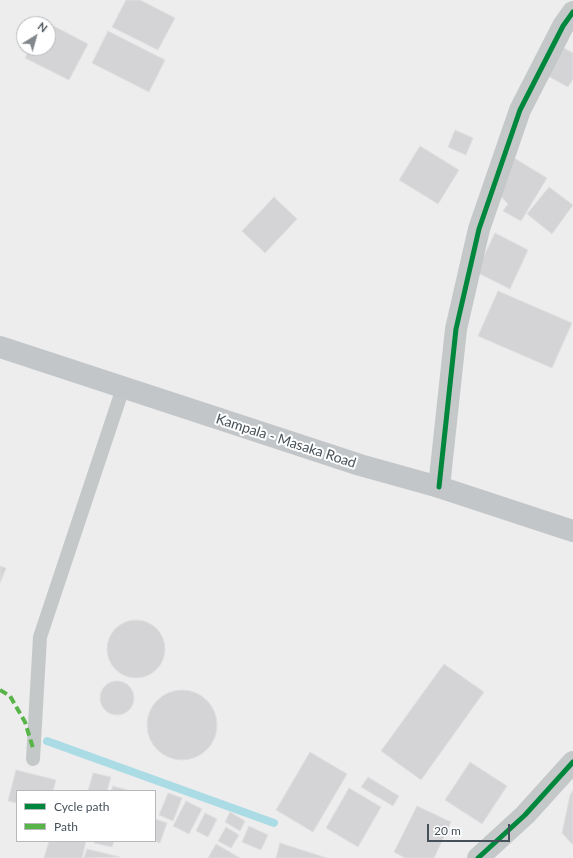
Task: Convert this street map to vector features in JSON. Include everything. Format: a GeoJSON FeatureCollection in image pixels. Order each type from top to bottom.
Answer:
{"type":"FeatureCollection","features":[{"type":"Feature","properties":{"kind":"main road","name":"Kampala - Masaka Road"},"geometry":{"type":"LineString","coordinates":[[0,348],[360,465],[439,488],[573,531]]}},
{"type":"Feature","properties":{"kind":"street"},"geometry":{"type":"LineString","coordinates":[[439,488],[456,329],[478,229],[520,110],[563,26],[573,12]]}},
{"type":"Feature","properties":{"kind":"street"},"geometry":{"type":"LineString","coordinates":[[478,858],[525,815],[573,762]]}},
{"type":"Feature","properties":{"kind":"lane"},"geometry":{"type":"LineString","coordinates":[[33,759],[40,637],[123,388]]}},
{"type":"Feature","properties":{"kind":"building"},"geometry":{"type":"Polygon","coordinates":[[[126,0],[140,0],[175,18],[158,50],[112,27],[126,0]]]}},
{"type":"Feature","properties":{"kind":"building"},"geometry":{"type":"Polygon","coordinates":[[[56,27],[88,44],[69,80],[25,58],[26,56],[56,56],[56,27]]]}},
{"type":"Feature","properties":{"kind":"building"},"geometry":{"type":"Polygon","coordinates":[[[108,31],[165,60],[149,92],[92,63],[108,31]]]}},
{"type":"Feature","properties":{"kind":"building"},"geometry":{"type":"Polygon","coordinates":[[[562,47],[573,53],[573,79],[568,87],[546,75],[562,47]]]}},
{"type":"Feature","properties":{"kind":"building"},"geometry":{"type":"Polygon","coordinates":[[[455,130],[473,138],[466,155],[448,147],[455,130]]]}},
{"type":"Feature","properties":{"kind":"building"},"geometry":{"type":"Polygon","coordinates":[[[420,146],[459,170],[438,204],[399,180],[420,146]]]}},
{"type":"Feature","properties":{"kind":"building"},"geometry":{"type":"Polygon","coordinates":[[[514,158],[547,178],[521,221],[503,211],[508,204],[495,190],[514,158]]]}},
{"type":"Feature","properties":{"kind":"building"},"geometry":{"type":"Polygon","coordinates":[[[549,187],[573,205],[552,234],[527,214],[549,187]]]}},
{"type":"Feature","properties":{"kind":"building"},"geometry":{"type":"Polygon","coordinates":[[[274,197],[297,219],[265,253],[242,231],[274,197]]]}},
{"type":"Feature","properties":{"kind":"building"},"geometry":{"type":"Polygon","coordinates":[[[495,233],[528,250],[510,289],[476,272],[495,233]]]}},
{"type":"Feature","properties":{"kind":"building"},"geometry":{"type":"Polygon","coordinates":[[[498,291],[572,323],[552,368],[478,336],[498,291]]]}},
{"type":"Feature","properties":{"kind":"building"},"geometry":{"type":"Polygon","coordinates":[[[0,566],[6,568],[0,583],[0,566]]]}},
{"type":"Feature","properties":{"kind":"building"},"geometry":{"type":"Polygon","coordinates":[[[136,620],[152,625],[160,633],[165,649],[160,665],[152,673],[136,678],[120,673],[112,665],[107,649],[112,633],[120,625],[136,620]]]}},
{"type":"Feature","properties":{"kind":"building"},"geometry":{"type":"Polygon","coordinates":[[[444,664],[484,692],[421,780],[381,751],[444,664]]]}},
{"type":"Feature","properties":{"kind":"building"},"geometry":{"type":"Polygon","coordinates":[[[120,681],[127,683],[132,688],[134,698],[132,708],[127,713],[114,715],[107,713],[102,708],[100,695],[102,688],[107,683],[120,681]]]}},
{"type":"Feature","properties":{"kind":"building"},"geometry":{"type":"Polygon","coordinates":[[[182,690],[201,696],[211,706],[217,725],[211,744],[201,754],[182,760],[163,754],[153,744],[147,725],[153,706],[163,696],[182,690]]]}},
{"type":"Feature","properties":{"kind":"building"},"geometry":{"type":"Polygon","coordinates":[[[310,752],[347,774],[313,832],[276,810],[310,752]]]}},
{"type":"Feature","properties":{"kind":"building"},"geometry":{"type":"Polygon","coordinates":[[[470,762],[507,786],[482,824],[445,800],[470,762]]]}},
{"type":"Feature","properties":{"kind":"building"},"geometry":{"type":"Polygon","coordinates":[[[16,770],[56,780],[53,790],[16,790],[16,803],[8,801],[16,770]]]}},
{"type":"Feature","properties":{"kind":"building"},"geometry":{"type":"Polygon","coordinates":[[[93,773],[111,777],[107,790],[88,790],[93,773]]]}},
{"type":"Feature","properties":{"kind":"building"},"geometry":{"type":"Polygon","coordinates":[[[368,777],[399,796],[393,806],[361,787],[368,777]]]}},
{"type":"Feature","properties":{"kind":"building"},"geometry":{"type":"Polygon","coordinates":[[[113,786],[127,790],[111,790],[113,786]]]}},
{"type":"Feature","properties":{"kind":"building"},"geometry":{"type":"Polygon","coordinates":[[[349,788],[381,807],[358,847],[326,828],[349,788]]]}},
{"type":"Feature","properties":{"kind":"building"},"geometry":{"type":"Polygon","coordinates":[[[573,790],[573,845],[562,833],[570,795],[573,790]]]}},
{"type":"Feature","properties":{"kind":"building"},"geometry":{"type":"Polygon","coordinates":[[[168,793],[182,798],[173,821],[159,815],[168,793]]]}},
{"type":"Feature","properties":{"kind":"building"},"geometry":{"type":"Polygon","coordinates":[[[186,801],[202,809],[189,834],[173,826],[186,801]]]}},
{"type":"Feature","properties":{"kind":"building"},"geometry":{"type":"Polygon","coordinates":[[[417,806],[451,822],[434,858],[405,858],[394,852],[417,806]]]}},
{"type":"Feature","properties":{"kind":"building"},"geometry":{"type":"Polygon","coordinates":[[[230,812],[245,821],[240,831],[225,822],[230,812]]]}},
{"type":"Feature","properties":{"kind":"building"},"geometry":{"type":"Polygon","coordinates":[[[205,813],[217,819],[208,837],[196,831],[205,813]]]}},
{"type":"Feature","properties":{"kind":"building"},"geometry":{"type":"Polygon","coordinates":[[[156,819],[167,823],[160,843],[156,842],[156,819]]]}},
{"type":"Feature","properties":{"kind":"building"},"geometry":{"type":"Polygon","coordinates":[[[249,826],[268,835],[261,850],[242,842],[249,826]]]}},
{"type":"Feature","properties":{"kind":"building"},"geometry":{"type":"Polygon","coordinates":[[[226,827],[239,835],[231,848],[218,841],[226,827]]]}},
{"type":"Feature","properties":{"kind":"building"},"geometry":{"type":"Polygon","coordinates":[[[49,842],[86,842],[82,858],[44,858],[49,842]]]}},
{"type":"Feature","properties":{"kind":"building"},"geometry":{"type":"Polygon","coordinates":[[[94,842],[114,842],[112,847],[94,842]]]}},
{"type":"Feature","properties":{"kind":"building"},"geometry":{"type":"Polygon","coordinates":[[[280,843],[327,858],[276,858],[280,843]]]}},
{"type":"Feature","properties":{"kind":"building"},"geometry":{"type":"Polygon","coordinates":[[[216,844],[240,858],[208,858],[216,844]]]}},
{"type":"Feature","properties":{"kind":"building"},"geometry":{"type":"Polygon","coordinates":[[[87,849],[120,857],[84,858],[87,849]]]}},
{"type":"Feature","properties":{"kind":"waterway"},"geometry":{"type":"LineString","coordinates":[[47,741],[274,823]]}},
{"type":"Feature","properties":{"kind":"marked path"},"geometry":{"type":"LineString","coordinates":[[0,690],[10,696],[25,722],[33,748]]}},
{"type":"Feature","properties":{"kind":"cycle path"},"geometry":{"type":"LineString","coordinates":[[439,487],[456,329],[479,229],[520,110],[563,26],[573,12]]}},
{"type":"Feature","properties":{"kind":"cycle path"},"geometry":{"type":"LineString","coordinates":[[478,858],[525,815],[573,762]]}}]}
